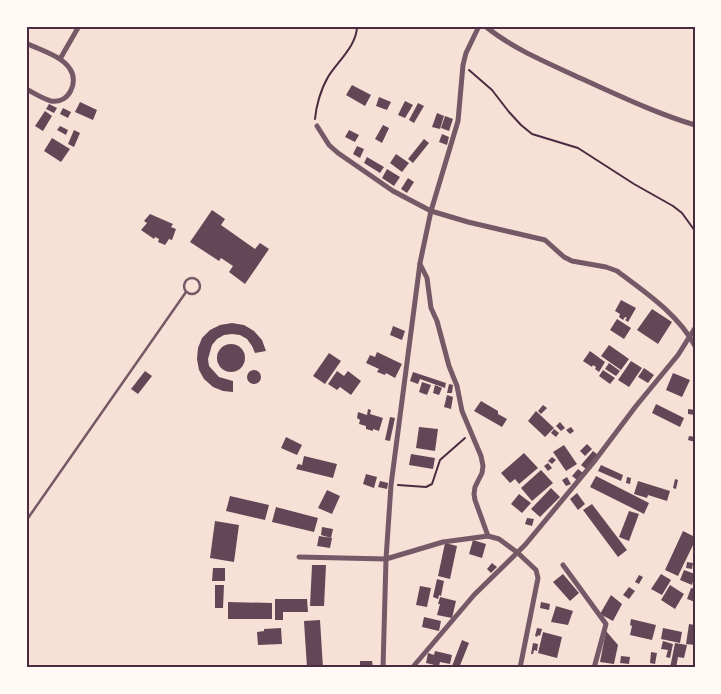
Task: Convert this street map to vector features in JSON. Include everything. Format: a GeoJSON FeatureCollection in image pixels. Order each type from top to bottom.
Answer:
{"type":"FeatureCollection","features":[{"type":"Feature","properties":{"kind":"street"},"geometry":{"type":"LineString","coordinates":[[60,60],[79,26]]}},
{"type":"Feature","properties":{"kind":"street"},"geometry":{"type":"LineString","coordinates":[[383,668],[386,559],[391,485],[420,263],[431,212],[458,121],[463,65],[466,53],[479,26]]}},
{"type":"Feature","properties":{"kind":"street"},"geometry":{"type":"LineString","coordinates":[[485,26],[501,38],[544,61],[655,112],[695,124]]}},
{"type":"Feature","properties":{"kind":"street"},"geometry":{"type":"LineString","coordinates":[[26,43],[60,60],[70,68],[74,77],[73,87],[68,95],[61,100],[52,101],[26,89]]}},
{"type":"Feature","properties":{"kind":"street"},"geometry":{"type":"LineString","coordinates":[[317,126],[329,145],[338,153],[393,191],[431,212],[545,240],[564,257],[572,261],[606,267],[617,271],[672,316],[690,336],[695,346]]}},
{"type":"Feature","properties":{"kind":"street"},"geometry":{"type":"LineString","coordinates":[[420,263],[427,278],[432,308],[448,366],[457,386],[462,411],[481,456],[483,466],[476,487],[475,500],[488,536]]}},
{"type":"Feature","properties":{"kind":"street"},"geometry":{"type":"LineString","coordinates":[[412,668],[474,595],[518,553],[593,463],[636,406],[667,370],[695,328]]}},
{"type":"Feature","properties":{"kind":"street"},"geometry":{"type":"LineString","coordinates":[[299,556],[386,559],[443,542],[488,536],[498,539],[518,553],[536,570],[538,578],[520,668]]}},
{"type":"Feature","properties":{"kind":"street"},"geometry":{"type":"LineString","coordinates":[[563,565],[606,624],[594,668]]}},
{"type":"Feature","properties":{"kind":"lane"},"geometry":{"type":"LineString","coordinates":[[191,278],[197,280],[200,286],[198,292],[192,294],[186,292],[184,287],[186,281],[191,278]]}},
{"type":"Feature","properties":{"kind":"lane"},"geometry":{"type":"LineString","coordinates":[[26,521],[186,292]]}},
{"type":"Feature","properties":{"kind":"path"},"geometry":{"type":"LineString","coordinates":[[317,126],[316,112],[324,86],[354,40],[357,26]]}},
{"type":"Feature","properties":{"kind":"path"},"geometry":{"type":"LineString","coordinates":[[463,65],[492,90],[521,125],[532,134],[578,148],[634,184],[673,206],[682,213],[695,231]]}},
{"type":"Feature","properties":{"kind":"path"},"geometry":{"type":"LineString","coordinates":[[391,485],[429,486],[434,480],[440,460],[472,433]]}},
{"type":"Feature","properties":{"kind":"building"},"geometry":{"type":"Polygon","coordinates":[[[352,85],[371,95],[365,106],[346,95],[352,85]]]}},
{"type":"Feature","properties":{"kind":"building"},"geometry":{"type":"Polygon","coordinates":[[[379,97],[391,102],[387,110],[376,106],[379,97]]]}},
{"type":"Feature","properties":{"kind":"building"},"geometry":{"type":"Polygon","coordinates":[[[405,101],[413,105],[405,118],[398,115],[405,101]]]}},
{"type":"Feature","properties":{"kind":"building"},"geometry":{"type":"Polygon","coordinates":[[[80,102],[97,110],[93,120],[75,112],[80,102]]]}},
{"type":"Feature","properties":{"kind":"building"},"geometry":{"type":"Polygon","coordinates":[[[418,103],[424,106],[414,123],[409,120],[418,103]]]}},
{"type":"Feature","properties":{"kind":"building"},"geometry":{"type":"Polygon","coordinates":[[[49,104],[57,108],[54,113],[46,109],[49,104]]]}},
{"type":"Feature","properties":{"kind":"building"},"geometry":{"type":"Polygon","coordinates":[[[63,108],[71,112],[68,118],[60,114],[63,108]]]}},
{"type":"Feature","properties":{"kind":"building"},"geometry":{"type":"Polygon","coordinates":[[[45,111],[52,116],[43,131],[35,126],[45,111]]]}},
{"type":"Feature","properties":{"kind":"building"},"geometry":{"type":"Polygon","coordinates":[[[437,113],[444,116],[440,129],[432,127],[437,113]]]}},
{"type":"Feature","properties":{"kind":"building"},"geometry":{"type":"Polygon","coordinates":[[[445,116],[453,119],[449,131],[441,128],[445,116]]]}},
{"type":"Feature","properties":{"kind":"building"},"geometry":{"type":"Polygon","coordinates":[[[383,125],[389,128],[382,143],[375,139],[383,125]]]}},
{"type":"Feature","properties":{"kind":"building"},"geometry":{"type":"Polygon","coordinates":[[[60,126],[68,130],[66,135],[57,130],[60,126]]]}},
{"type":"Feature","properties":{"kind":"building"},"geometry":{"type":"Polygon","coordinates":[[[74,130],[80,133],[74,147],[68,144],[74,130]]]}},
{"type":"Feature","properties":{"kind":"building"},"geometry":{"type":"Polygon","coordinates":[[[349,130],[359,135],[355,142],[345,137],[349,130]]]}},
{"type":"Feature","properties":{"kind":"building"},"geometry":{"type":"Polygon","coordinates":[[[442,134],[449,137],[447,145],[439,142],[442,134]]]}},
{"type":"Feature","properties":{"kind":"building"},"geometry":{"type":"Polygon","coordinates":[[[52,138],[70,149],[61,162],[44,151],[52,138]]]}},
{"type":"Feature","properties":{"kind":"building"},"geometry":{"type":"Polygon","coordinates":[[[424,139],[429,143],[413,163],[408,159],[424,139]]]}},
{"type":"Feature","properties":{"kind":"building"},"geometry":{"type":"Polygon","coordinates":[[[357,146],[364,149],[360,158],[353,154],[357,146]]]}},
{"type":"Feature","properties":{"kind":"building"},"geometry":{"type":"Polygon","coordinates":[[[396,154],[409,163],[402,172],[390,163],[396,154]]]}},
{"type":"Feature","properties":{"kind":"building"},"geometry":{"type":"Polygon","coordinates":[[[367,157],[384,167],[380,173],[364,163],[367,157]]]}},
{"type":"Feature","properties":{"kind":"building"},"geometry":{"type":"Polygon","coordinates":[[[387,169],[400,177],[394,186],[382,178],[387,169]]]}},
{"type":"Feature","properties":{"kind":"building"},"geometry":{"type":"Polygon","coordinates":[[[408,178],[414,182],[407,193],[401,189],[408,178]]]}},
{"type":"Feature","properties":{"kind":"building"},"geometry":{"type":"Polygon","coordinates":[[[212,210],[225,219],[221,225],[255,249],[260,243],[269,249],[245,284],[229,272],[233,266],[221,258],[219,261],[190,242],[212,210]]]}},
{"type":"Feature","properties":{"kind":"building"},"geometry":{"type":"Polygon","coordinates":[[[150,214],[173,224],[171,227],[176,229],[172,240],[169,239],[165,245],[158,242],[159,239],[155,237],[154,239],[141,230],[147,223],[144,221],[150,214]]]}},
{"type":"Feature","properties":{"kind":"building"},"geometry":{"type":"Polygon","coordinates":[[[621,300],[636,308],[628,322],[625,320],[627,318],[625,317],[623,320],[619,317],[620,314],[615,311],[621,300]]]}},
{"type":"Feature","properties":{"kind":"building"},"geometry":{"type":"Polygon","coordinates":[[[652,309],[672,322],[658,344],[637,330],[652,309]]]}},
{"type":"Feature","properties":{"kind":"building"},"geometry":{"type":"Polygon","coordinates":[[[617,319],[631,328],[624,339],[610,330],[617,319]]]}},
{"type":"Feature","properties":{"kind":"building"},"geometry":{"type":"Polygon","coordinates":[[[232,323],[244,325],[254,331],[262,340],[266,351],[255,353],[247,339],[240,335],[232,334],[224,335],[212,345],[208,359],[209,366],[219,377],[233,381],[233,392],[213,387],[204,379],[199,370],[197,359],[198,348],[202,338],[210,330],[220,325],[232,323]]]}},
{"type":"Feature","properties":{"kind":"building"},"geometry":{"type":"Polygon","coordinates":[[[393,326],[405,331],[402,340],[390,335],[393,326]]]}},
{"type":"Feature","properties":{"kind":"building"},"geometry":{"type":"Polygon","coordinates":[[[231,344],[241,348],[245,358],[241,368],[231,372],[221,368],[217,358],[221,348],[231,344]]]}},
{"type":"Feature","properties":{"kind":"building"},"geometry":{"type":"Polygon","coordinates":[[[609,345],[629,359],[621,370],[601,356],[609,345]]]}},
{"type":"Feature","properties":{"kind":"building"},"geometry":{"type":"Polygon","coordinates":[[[590,351],[605,362],[599,372],[595,369],[596,367],[593,365],[592,367],[583,361],[590,351]]]}},
{"type":"Feature","properties":{"kind":"building"},"geometry":{"type":"Polygon","coordinates":[[[377,352],[402,364],[395,378],[386,373],[385,375],[377,372],[379,369],[366,363],[370,355],[375,357],[377,352]]]}},
{"type":"Feature","properties":{"kind":"building"},"geometry":{"type":"Polygon","coordinates":[[[329,353],[341,361],[325,384],[313,376],[329,353]]]}},
{"type":"Feature","properties":{"kind":"building"},"geometry":{"type":"Polygon","coordinates":[[[631,361],[642,368],[629,387],[618,380],[631,361]]]}},
{"type":"Feature","properties":{"kind":"building"},"geometry":{"type":"Polygon","coordinates":[[[609,363],[620,371],[616,376],[605,369],[609,363]]]}},
{"type":"Feature","properties":{"kind":"building"},"geometry":{"type":"Polygon","coordinates":[[[644,368],[654,375],[648,383],[638,377],[644,368]]]}},
{"type":"Feature","properties":{"kind":"building"},"geometry":{"type":"Polygon","coordinates":[[[254,370],[259,372],[261,377],[259,382],[254,384],[249,382],[247,377],[249,372],[254,370]]]}},
{"type":"Feature","properties":{"kind":"building"},"geometry":{"type":"Polygon","coordinates":[[[603,370],[615,378],[610,384],[599,376],[603,370]]]}},
{"type":"Feature","properties":{"kind":"building"},"geometry":{"type":"Polygon","coordinates":[[[145,371],[152,376],[138,394],[131,389],[145,371]]]}},
{"type":"Feature","properties":{"kind":"building"},"geometry":{"type":"Polygon","coordinates":[[[337,371],[344,376],[348,371],[361,381],[351,395],[340,387],[337,390],[328,384],[337,371]]]}},
{"type":"Feature","properties":{"kind":"building"},"geometry":{"type":"Polygon","coordinates":[[[413,372],[446,383],[445,388],[420,379],[418,384],[410,381],[413,372]]]}},
{"type":"Feature","properties":{"kind":"building"},"geometry":{"type":"Polygon","coordinates":[[[673,373],[690,380],[682,397],[666,390],[673,373]]]}},
{"type":"Feature","properties":{"kind":"building"},"geometry":{"type":"Polygon","coordinates":[[[422,382],[431,385],[427,395],[419,392],[422,382]]]}},
{"type":"Feature","properties":{"kind":"building"},"geometry":{"type":"Polygon","coordinates":[[[449,384],[453,385],[452,393],[447,393],[449,384]]]}},
{"type":"Feature","properties":{"kind":"building"},"geometry":{"type":"Polygon","coordinates":[[[435,385],[442,388],[439,395],[433,393],[435,385]]]}},
{"type":"Feature","properties":{"kind":"building"},"geometry":{"type":"Polygon","coordinates":[[[447,395],[453,397],[451,409],[444,407],[447,395]]]}},
{"type":"Feature","properties":{"kind":"building"},"geometry":{"type":"Polygon","coordinates":[[[481,401],[507,419],[502,427],[474,411],[481,401]]]}},
{"type":"Feature","properties":{"kind":"building"},"geometry":{"type":"Polygon","coordinates":[[[656,404],[684,418],[680,427],[652,413],[656,404]]]}},
{"type":"Feature","properties":{"kind":"building"},"geometry":{"type":"Polygon","coordinates":[[[543,405],[547,408],[541,414],[538,411],[543,405]]]}},
{"type":"Feature","properties":{"kind":"building"},"geometry":{"type":"Polygon","coordinates":[[[368,409],[371,410],[370,414],[383,418],[379,431],[366,429],[366,426],[359,424],[358,412],[367,415],[368,409]]]}},
{"type":"Feature","properties":{"kind":"building"},"geometry":{"type":"Polygon","coordinates":[[[688,409],[695,410],[695,415],[688,414],[688,409]]]}},
{"type":"Feature","properties":{"kind":"building"},"geometry":{"type":"Polygon","coordinates":[[[536,411],[554,428],[545,437],[528,421],[536,411]]]}},
{"type":"Feature","properties":{"kind":"building"},"geometry":{"type":"Polygon","coordinates":[[[390,417],[395,418],[390,441],[385,440],[390,417]]]}},
{"type":"Feature","properties":{"kind":"building"},"geometry":{"type":"Polygon","coordinates":[[[560,422],[565,428],[561,431],[556,426],[560,422]]]}},
{"type":"Feature","properties":{"kind":"building"},"geometry":{"type":"Polygon","coordinates":[[[419,427],[438,429],[435,451],[416,448],[419,427]]]}},
{"type":"Feature","properties":{"kind":"building"},"geometry":{"type":"Polygon","coordinates":[[[571,427],[574,431],[570,434],[566,430],[571,427]]]}},
{"type":"Feature","properties":{"kind":"building"},"geometry":{"type":"Polygon","coordinates":[[[554,429],[559,433],[556,437],[551,433],[554,429]]]}},
{"type":"Feature","properties":{"kind":"building"},"geometry":{"type":"Polygon","coordinates":[[[689,436],[695,437],[695,442],[688,440],[689,436]]]}},
{"type":"Feature","properties":{"kind":"building"},"geometry":{"type":"Polygon","coordinates":[[[286,437],[302,445],[297,455],[281,448],[286,437]]]}},
{"type":"Feature","properties":{"kind":"building"},"geometry":{"type":"Polygon","coordinates":[[[587,444],[592,449],[585,456],[580,451],[587,444]]]}},
{"type":"Feature","properties":{"kind":"building"},"geometry":{"type":"Polygon","coordinates":[[[564,445],[577,464],[566,471],[553,452],[564,445]]]}},
{"type":"Feature","properties":{"kind":"building"},"geometry":{"type":"Polygon","coordinates":[[[593,451],[598,455],[586,469],[581,465],[593,451]]]}},
{"type":"Feature","properties":{"kind":"building"},"geometry":{"type":"Polygon","coordinates":[[[524,453],[538,468],[519,484],[515,479],[510,483],[501,473],[524,453]]]}},
{"type":"Feature","properties":{"kind":"building"},"geometry":{"type":"Polygon","coordinates":[[[411,454],[435,458],[433,469],[409,465],[411,454]]]}},
{"type":"Feature","properties":{"kind":"building"},"geometry":{"type":"Polygon","coordinates":[[[304,456],[337,464],[333,478],[296,469],[298,464],[302,465],[304,456]]]}},
{"type":"Feature","properties":{"kind":"building"},"geometry":{"type":"Polygon","coordinates":[[[552,457],[556,460],[552,464],[548,461],[552,457]]]}},
{"type":"Feature","properties":{"kind":"building"},"geometry":{"type":"Polygon","coordinates":[[[548,463],[552,468],[548,471],[544,466],[548,463]]]}},
{"type":"Feature","properties":{"kind":"building"},"geometry":{"type":"Polygon","coordinates":[[[601,465],[623,475],[621,481],[598,471],[601,465]]]}},
{"type":"Feature","properties":{"kind":"building"},"geometry":{"type":"Polygon","coordinates":[[[578,469],[583,473],[577,480],[572,476],[578,469]]]}},
{"type":"Feature","properties":{"kind":"building"},"geometry":{"type":"Polygon","coordinates":[[[541,470],[553,483],[532,501],[521,488],[541,470]]]}},
{"type":"Feature","properties":{"kind":"building"},"geometry":{"type":"Polygon","coordinates":[[[366,474],[377,477],[374,488],[363,484],[366,474]]]}},
{"type":"Feature","properties":{"kind":"building"},"geometry":{"type":"Polygon","coordinates":[[[596,476],[649,503],[644,514],[590,487],[596,476]]]}},
{"type":"Feature","properties":{"kind":"building"},"geometry":{"type":"Polygon","coordinates":[[[567,477],[571,484],[566,486],[562,480],[567,477]]]}},
{"type":"Feature","properties":{"kind":"building"},"geometry":{"type":"Polygon","coordinates":[[[627,477],[631,478],[630,484],[626,483],[627,477]]]}},
{"type":"Feature","properties":{"kind":"building"},"geometry":{"type":"Polygon","coordinates":[[[675,479],[678,480],[676,489],[673,488],[675,479]]]}},
{"type":"Feature","properties":{"kind":"building"},"geometry":{"type":"Polygon","coordinates":[[[380,481],[388,483],[387,489],[378,487],[380,481]]]}},
{"type":"Feature","properties":{"kind":"building"},"geometry":{"type":"Polygon","coordinates":[[[638,481],[670,491],[667,501],[648,495],[647,498],[634,494],[638,481]]]}},
{"type":"Feature","properties":{"kind":"building"},"geometry":{"type":"Polygon","coordinates":[[[551,488],[560,497],[540,517],[531,509],[551,488]]]}},
{"type":"Feature","properties":{"kind":"building"},"geometry":{"type":"Polygon","coordinates":[[[327,490],[340,496],[332,514],[318,508],[327,490]]]}},
{"type":"Feature","properties":{"kind":"building"},"geometry":{"type":"Polygon","coordinates":[[[577,493],[585,504],[578,510],[570,499],[577,493]]]}},
{"type":"Feature","properties":{"kind":"building"},"geometry":{"type":"Polygon","coordinates":[[[519,494],[531,503],[522,513],[511,504],[519,494]]]}},
{"type":"Feature","properties":{"kind":"building"},"geometry":{"type":"Polygon","coordinates":[[[230,496],[269,505],[265,520],[226,511],[230,496]]]}},
{"type":"Feature","properties":{"kind":"building"},"geometry":{"type":"Polygon","coordinates":[[[592,504],[627,550],[618,557],[583,510],[592,504]]]}},
{"type":"Feature","properties":{"kind":"building"},"geometry":{"type":"Polygon","coordinates":[[[276,507],[318,518],[314,532],[272,522],[276,507]]]}},
{"type":"Feature","properties":{"kind":"building"},"geometry":{"type":"Polygon","coordinates":[[[629,511],[639,514],[629,541],[619,537],[629,511]]]}},
{"type":"Feature","properties":{"kind":"building"},"geometry":{"type":"Polygon","coordinates":[[[527,518],[534,519],[532,526],[525,524],[527,518]]]}},
{"type":"Feature","properties":{"kind":"building"},"geometry":{"type":"Polygon","coordinates":[[[215,521],[239,525],[234,562],[210,558],[215,521]]]}},
{"type":"Feature","properties":{"kind":"building"},"geometry":{"type":"Polygon","coordinates":[[[322,527],[333,529],[331,538],[321,535],[322,527]]]}},
{"type":"Feature","properties":{"kind":"building"},"geometry":{"type":"Polygon","coordinates":[[[683,531],[695,537],[695,541],[678,576],[665,570],[683,531]]]}},
{"type":"Feature","properties":{"kind":"building"},"geometry":{"type":"Polygon","coordinates":[[[319,536],[332,538],[330,548],[317,546],[319,536]]]}},
{"type":"Feature","properties":{"kind":"building"},"geometry":{"type":"Polygon","coordinates":[[[473,540],[486,544],[482,558],[469,554],[473,540]]]}},
{"type":"Feature","properties":{"kind":"building"},"geometry":{"type":"Polygon","coordinates":[[[445,543],[457,546],[450,579],[438,576],[445,543]]]}},
{"type":"Feature","properties":{"kind":"building"},"geometry":{"type":"Polygon","coordinates":[[[687,562],[693,563],[692,569],[686,568],[687,562]]]}},
{"type":"Feature","properties":{"kind":"building"},"geometry":{"type":"Polygon","coordinates":[[[492,563],[497,567],[491,573],[487,569],[492,563]]]}},
{"type":"Feature","properties":{"kind":"building"},"geometry":{"type":"Polygon","coordinates":[[[312,565],[326,565],[324,606],[310,606],[312,565]]]}},
{"type":"Feature","properties":{"kind":"building"},"geometry":{"type":"Polygon","coordinates":[[[213,568],[225,568],[225,581],[212,581],[213,568]]]}},
{"type":"Feature","properties":{"kind":"building"},"geometry":{"type":"Polygon","coordinates":[[[684,570],[695,574],[692,585],[680,580],[684,570]]]}},
{"type":"Feature","properties":{"kind":"building"},"geometry":{"type":"Polygon","coordinates":[[[563,574],[579,593],[570,601],[553,582],[563,574]]]}},
{"type":"Feature","properties":{"kind":"building"},"geometry":{"type":"Polygon","coordinates":[[[661,574],[671,580],[662,595],[651,589],[661,574]]]}},
{"type":"Feature","properties":{"kind":"building"},"geometry":{"type":"Polygon","coordinates":[[[639,575],[643,577],[639,584],[635,582],[639,575]]]}},
{"type":"Feature","properties":{"kind":"building"},"geometry":{"type":"Polygon","coordinates":[[[437,579],[444,581],[441,596],[439,595],[438,599],[433,597],[437,579]]]}},
{"type":"Feature","properties":{"kind":"building"},"geometry":{"type":"Polygon","coordinates":[[[215,585],[224,585],[223,608],[215,608],[215,585]]]}},
{"type":"Feature","properties":{"kind":"building"},"geometry":{"type":"Polygon","coordinates":[[[670,585],[684,594],[675,609],[661,600],[670,585]]]}},
{"type":"Feature","properties":{"kind":"building"},"geometry":{"type":"Polygon","coordinates":[[[420,586],[431,588],[427,607],[416,605],[420,586]]]}},
{"type":"Feature","properties":{"kind":"building"},"geometry":{"type":"Polygon","coordinates":[[[629,587],[635,591],[629,599],[623,595],[629,587]]]}},
{"type":"Feature","properties":{"kind":"building"},"geometry":{"type":"Polygon","coordinates":[[[691,588],[695,589],[695,602],[687,599],[691,588]]]}},
{"type":"Feature","properties":{"kind":"building"},"geometry":{"type":"Polygon","coordinates":[[[611,595],[622,604],[613,621],[600,614],[611,595]]]}},
{"type":"Feature","properties":{"kind":"building"},"geometry":{"type":"Polygon","coordinates":[[[440,597],[456,601],[452,618],[437,615],[440,597]]]}},
{"type":"Feature","properties":{"kind":"building"},"geometry":{"type":"Polygon","coordinates":[[[275,599],[307,599],[308,612],[283,612],[283,620],[275,620],[275,599]]]}},
{"type":"Feature","properties":{"kind":"building"},"geometry":{"type":"Polygon","coordinates":[[[228,602],[272,603],[272,619],[228,619],[228,602]]]}},
{"type":"Feature","properties":{"kind":"building"},"geometry":{"type":"Polygon","coordinates":[[[541,602],[550,604],[549,610],[540,608],[541,602]]]}},
{"type":"Feature","properties":{"kind":"building"},"geometry":{"type":"Polygon","coordinates":[[[556,606],[573,611],[568,625],[551,622],[556,606]]]}},
{"type":"Feature","properties":{"kind":"building"},"geometry":{"type":"Polygon","coordinates":[[[424,617],[441,621],[439,631],[422,627],[424,617]]]}},
{"type":"Feature","properties":{"kind":"building"},"geometry":{"type":"Polygon","coordinates":[[[631,619],[656,625],[652,640],[630,635],[631,619]]]}},
{"type":"Feature","properties":{"kind":"building"},"geometry":{"type":"Polygon","coordinates":[[[320,620],[323,668],[307,668],[304,621],[320,620]]]}},
{"type":"Feature","properties":{"kind":"building"},"geometry":{"type":"Polygon","coordinates":[[[689,624],[695,625],[695,645],[686,644],[689,624]]]}},
{"type":"Feature","properties":{"kind":"building"},"geometry":{"type":"Polygon","coordinates":[[[281,628],[282,644],[258,645],[257,632],[264,631],[264,629],[281,628]]]}},
{"type":"Feature","properties":{"kind":"building"},"geometry":{"type":"Polygon","coordinates":[[[537,628],[542,629],[540,636],[538,635],[537,637],[535,636],[537,628]]]}},
{"type":"Feature","properties":{"kind":"building"},"geometry":{"type":"Polygon","coordinates":[[[663,628],[682,632],[680,643],[661,639],[663,628]]]}},
{"type":"Feature","properties":{"kind":"building"},"geometry":{"type":"Polygon","coordinates":[[[606,631],[618,645],[614,664],[600,662],[606,631]]]}},
{"type":"Feature","properties":{"kind":"building"},"geometry":{"type":"Polygon","coordinates":[[[543,632],[562,637],[557,658],[538,653],[543,632]]]}},
{"type":"Feature","properties":{"kind":"building"},"geometry":{"type":"Polygon","coordinates":[[[462,640],[469,643],[459,668],[457,668],[452,666],[462,640]]]}},
{"type":"Feature","properties":{"kind":"building"},"geometry":{"type":"Polygon","coordinates":[[[663,641],[673,644],[670,658],[666,657],[668,650],[661,649],[663,641]]]}},
{"type":"Feature","properties":{"kind":"building"},"geometry":{"type":"Polygon","coordinates":[[[533,643],[538,644],[537,651],[534,650],[533,654],[531,654],[533,643]]]}},
{"type":"Feature","properties":{"kind":"building"},"geometry":{"type":"Polygon","coordinates":[[[675,643],[687,645],[684,658],[678,657],[676,668],[670,668],[675,643]]]}},
{"type":"Feature","properties":{"kind":"building"},"geometry":{"type":"Polygon","coordinates":[[[435,651],[452,655],[450,664],[440,662],[439,666],[426,663],[428,653],[434,655],[435,651]]]}},
{"type":"Feature","properties":{"kind":"building"},"geometry":{"type":"Polygon","coordinates":[[[651,652],[657,653],[655,664],[650,663],[651,652]]]}},
{"type":"Feature","properties":{"kind":"building"},"geometry":{"type":"Polygon","coordinates":[[[621,656],[630,657],[629,664],[620,663],[621,656]]]}},
{"type":"Feature","properties":{"kind":"building"},"geometry":{"type":"Polygon","coordinates":[[[360,661],[372,661],[373,668],[360,668],[360,661]]]}}]}
